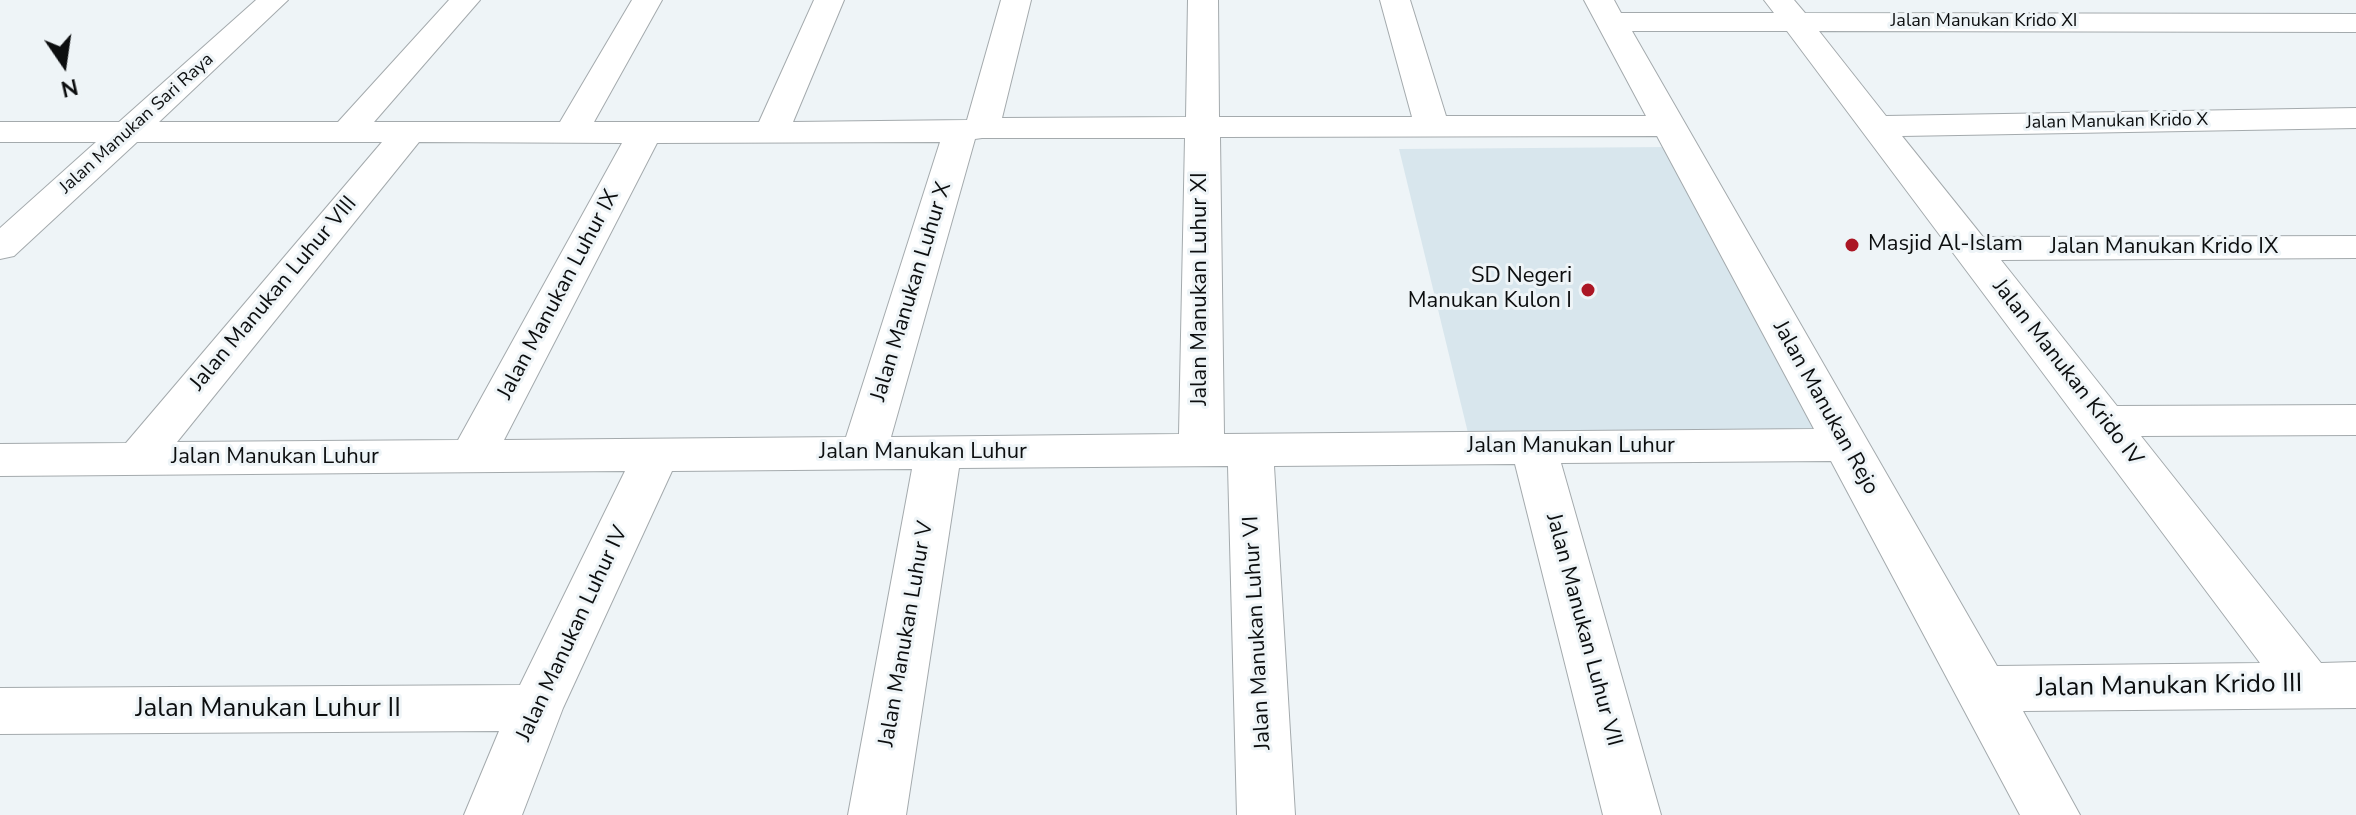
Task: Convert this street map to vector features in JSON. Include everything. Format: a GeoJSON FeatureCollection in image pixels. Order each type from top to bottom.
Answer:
{"type":"FeatureCollection","features":[{"type":"Feature","properties":{"kind":"street","name":"Jalan Manukan Sari Raya"},"geometry":{"type":"LineString","coordinates":[[0,248],[273,0]]}},
{"type":"Feature","properties":{"kind":"street"},"geometry":{"type":"LineString","coordinates":[[349,130],[465,0]]}},
{"type":"Feature","properties":{"kind":"street"},"geometry":{"type":"LineString","coordinates":[[570,134],[647,0]]}},
{"type":"Feature","properties":{"kind":"street"},"geometry":{"type":"LineString","coordinates":[[771,133],[829,0]]}},
{"type":"Feature","properties":{"kind":"street","name":"Jalan Manukan Luhur X"},"geometry":{"type":"LineString","coordinates":[[864,452],[1016,0]]}},
{"type":"Feature","properties":{"kind":"street","name":"Jalan Manukan Luhur XI"},"geometry":{"type":"LineString","coordinates":[[1203,0],[1201,127],[1226,452]]}},
{"type":"Feature","properties":{"kind":"street"},"geometry":{"type":"LineString","coordinates":[[1395,0],[1432,126]]}},
{"type":"Feature","properties":{"kind":"street"},"geometry":{"type":"LineString","coordinates":[[1963,0],[1985,22]]}},
{"type":"Feature","properties":{"kind":"street"},"geometry":{"type":"LineString","coordinates":[[2150,0],[2177,23]]}},
{"type":"Feature","properties":{"kind":"street","name":"Jalan Manukan Krido XI"},"geometry":{"type":"LineString","coordinates":[[1605,11],[1788,11],[1985,22],[2356,23]]}},
{"type":"Feature","properties":{"kind":"street","name":"Jalan Manukan Rejo"},"geometry":{"type":"LineString","coordinates":[[1605,11],[2051,815]]}},
{"type":"Feature","properties":{"kind":"street","name":"Jalan Manukan Krido IV"},"geometry":{"type":"LineString","coordinates":[[1788,11],[2105,421],[2332,685]]}},
{"type":"Feature","properties":{"kind":"street","name":"Jalan Manukan Krido X"},"geometry":{"type":"LineString","coordinates":[[1877,126],[2356,118]]}},
{"type":"Feature","properties":{"kind":"street"},"geometry":{"type":"LineString","coordinates":[[0,132],[411,130],[570,134],[1667,126]]}},
{"type":"Feature","properties":{"kind":"street","name":"Jalan Manukan Luhur VIII"},"geometry":{"type":"LineString","coordinates":[[138,459],[411,130]]}},
{"type":"Feature","properties":{"kind":"street","name":"Jalan Manukan Luhur IX"},"geometry":{"type":"LineString","coordinates":[[472,457],[645,133]]}},
{"type":"Feature","properties":{"kind":"street","name":"Jalan Manukan Krido IX"},"geometry":{"type":"LineString","coordinates":[[1971,249],[2356,247]]}},
{"type":"Feature","properties":{"kind":"street"},"geometry":{"type":"LineString","coordinates":[[2105,421],[2356,420]]}},
{"type":"Feature","properties":{"kind":"street","name":"Jalan Manukan Luhur"},"geometry":{"type":"LineString","coordinates":[[0,460],[1846,445]]}},
{"type":"Feature","properties":{"kind":"street","name":"Jalan Manukan Luhur VII"},"geometry":{"type":"LineString","coordinates":[[1533,446],[1632,815]]}},
{"type":"Feature","properties":{"kind":"street","name":"Jalan Manukan Luhur VI"},"geometry":{"type":"LineString","coordinates":[[1226,452],[1266,815]]}},
{"type":"Feature","properties":{"kind":"street","name":"Jalan Manukan Luhur V"},"geometry":{"type":"LineString","coordinates":[[877,815],[938,454]]}},
{"type":"Feature","properties":{"kind":"street","name":"Jalan Manukan Luhur IV"},"geometry":{"type":"LineString","coordinates":[[493,815],[536,708],[656,455]]}},
{"type":"Feature","properties":{"kind":"street","name":"Jalan Manukan Krido III"},"geometry":{"type":"LineString","coordinates":[[1983,689],[2332,685]]}},
{"type":"Feature","properties":{"kind":"street","name":"Jalan Manukan Luhur II"},"geometry":{"type":"LineString","coordinates":[[0,711],[536,708]]}},
{"type":"Feature","properties":{"kind":"shaded area","name":"SD Negeri Manukan Kulon I"},"geometry":{"type":"Polygon","coordinates":[[[1667,147],[1818,432],[1468,433],[1399,149],[1667,147]]]}},
{"type":"Feature","properties":{"kind":"place","name":"Masjid Al-Islam"},"geometry":{"type":"Point","coordinates":[1852,245]}},
{"type":"Feature","properties":{"kind":"place","name":"SD Negeri Manukan Kulon I"},"geometry":{"type":"Point","coordinates":[1588,290]}}]}
